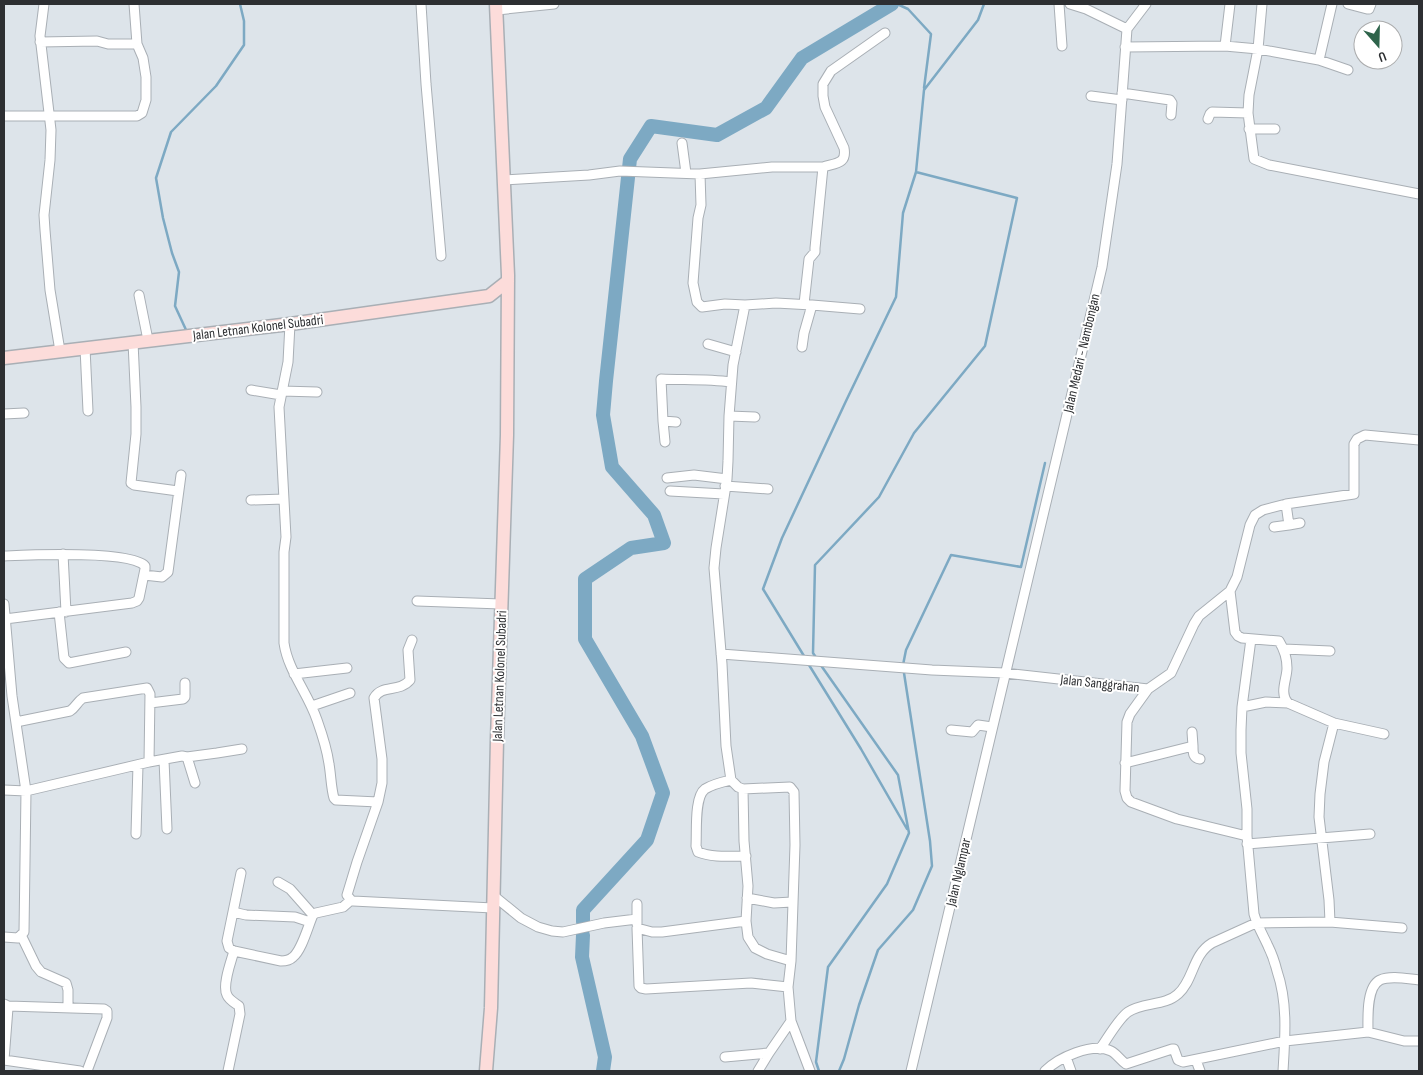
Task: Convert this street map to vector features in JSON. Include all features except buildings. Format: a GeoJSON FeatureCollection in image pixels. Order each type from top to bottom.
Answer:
{"type":"FeatureCollection","features":[{"type":"Feature","properties":{"kind":"main road","name":"Jalan Letnan Kolonel Subadri"},"geometry":{"type":"LineString","coordinates":[[486,1071],[491,1008],[496,740],[507,435],[508,275],[496,7]]}},
{"type":"Feature","properties":{"kind":"main road","name":"Jalan Letnan Kolonel Subadri"},"geometry":{"type":"LineString","coordinates":[[4,358],[290,324],[488,296],[508,281]]}},
{"type":"Feature","properties":{"kind":"main road"},"geometry":{"type":"LineString","coordinates":[[488,296],[508,299]]}},
{"type":"Feature","properties":{"kind":"street"},"geometry":{"type":"LineString","coordinates":[[44,4],[40,42],[50,130],[44,215],[50,290],[60,351]]}},
{"type":"Feature","properties":{"kind":"street"},"geometry":{"type":"LineString","coordinates":[[4,116],[137,116],[142,113],[146,100],[146,77],[143,58],[137,44],[134,4]]}},
{"type":"Feature","properties":{"kind":"street"},"geometry":{"type":"LineString","coordinates":[[421,4],[441,256]]}},
{"type":"Feature","properties":{"kind":"street"},"geometry":{"type":"LineString","coordinates":[[496,7],[554,4]]}},
{"type":"Feature","properties":{"kind":"street"},"geometry":{"type":"LineString","coordinates":[[1060,4],[1062,46]]}},
{"type":"Feature","properties":{"kind":"street"},"geometry":{"type":"LineString","coordinates":[[1070,4],[1086,9],[1127,29],[1146,4]]}},
{"type":"Feature","properties":{"kind":"street"},"geometry":{"type":"LineString","coordinates":[[1225,46],[1230,4]]}},
{"type":"Feature","properties":{"kind":"street"},"geometry":{"type":"LineString","coordinates":[[1262,4],[1258,49],[1249,95],[1248,113],[1252,156],[1256,161],[1336,179],[1419,194]]}},
{"type":"Feature","properties":{"kind":"street"},"geometry":{"type":"LineString","coordinates":[[1319,60],[1332,4]]}},
{"type":"Feature","properties":{"kind":"street"},"geometry":{"type":"LineString","coordinates":[[1348,4],[1366,9],[1369,9],[1371,4]]}},
{"type":"Feature","properties":{"kind":"street","name":"Jalan Medari - Nambongan"},"geometry":{"type":"LineString","coordinates":[[1005,673],[1102,268],[1117,164],[1127,29]]}},
{"type":"Feature","properties":{"kind":"street"},"geometry":{"type":"LineString","coordinates":[[503,180],[620,171],[700,174],[772,167],[823,167],[842,161],[845,155],[844,148],[825,107],[822,96],[823,84],[832,71],[885,33]]}},
{"type":"Feature","properties":{"kind":"street"},"geometry":{"type":"LineString","coordinates":[[40,42],[97,41],[108,44],[137,44]]}},
{"type":"Feature","properties":{"kind":"street"},"geometry":{"type":"LineString","coordinates":[[1125,46],[1225,46],[1258,49],[1319,60],[1348,70]]}},
{"type":"Feature","properties":{"kind":"street"},"geometry":{"type":"LineString","coordinates":[[1091,96],[1122,96],[1170,100],[1172,102],[1171,115]]}},
{"type":"Feature","properties":{"kind":"street"},"geometry":{"type":"LineString","coordinates":[[1208,119],[1212,112],[1248,113]]}},
{"type":"Feature","properties":{"kind":"street"},"geometry":{"type":"LineString","coordinates":[[1249,129],[1275,129]]}},
{"type":"Feature","properties":{"kind":"street"},"geometry":{"type":"LineString","coordinates":[[682,144],[686,173]]}},
{"type":"Feature","properties":{"kind":"street"},"geometry":{"type":"LineString","coordinates":[[802,347],[808,304],[810,259],[815,252],[823,167]]}},
{"type":"Feature","properties":{"kind":"street"},"geometry":{"type":"LineString","coordinates":[[700,174],[701,205],[698,218],[693,283],[698,302],[702,307],[725,304],[776,303],[860,309]]}},
{"type":"Feature","properties":{"kind":"street"},"geometry":{"type":"LineString","coordinates":[[139,295],[148,340]]}},
{"type":"Feature","properties":{"kind":"street"},"geometry":{"type":"LineString","coordinates":[[745,305],[731,382],[728,461],[714,568],[726,746],[731,780],[738,788],[790,787],[794,792],[795,844],[791,961],[788,987],[791,1021],[810,1071]]}},
{"type":"Feature","properties":{"kind":"street"},"geometry":{"type":"LineString","coordinates":[[290,324],[288,362],[279,407],[286,537],[284,552],[285,653],[294,674],[312,706],[324,741],[334,798],[336,800],[378,802]]}},
{"type":"Feature","properties":{"kind":"street"},"geometry":{"type":"LineString","coordinates":[[133,342],[136,434],[131,483],[178,491]]}},
{"type":"Feature","properties":{"kind":"street"},"geometry":{"type":"LineString","coordinates":[[708,344],[736,352]]}},
{"type":"Feature","properties":{"kind":"street"},"geometry":{"type":"LineString","coordinates":[[85,348],[88,411]]}},
{"type":"Feature","properties":{"kind":"street"},"geometry":{"type":"LineString","coordinates":[[665,442],[662,379],[708,379],[731,382]]}},
{"type":"Feature","properties":{"kind":"street"},"geometry":{"type":"LineString","coordinates":[[251,390],[281,393],[317,392]]}},
{"type":"Feature","properties":{"kind":"street"},"geometry":{"type":"LineString","coordinates":[[4,414],[24,413]]}},
{"type":"Feature","properties":{"kind":"street"},"geometry":{"type":"LineString","coordinates":[[729,416],[755,417]]}},
{"type":"Feature","properties":{"kind":"street"},"geometry":{"type":"LineString","coordinates":[[663,421],[676,422]]}},
{"type":"Feature","properties":{"kind":"street"},"geometry":{"type":"LineString","coordinates":[[1148,689],[1171,673],[1199,616],[1230,591],[1237,577],[1250,524],[1255,515],[1263,510],[1286,504],[1354,494],[1354,444],[1360,437],[1365,435],[1419,440]]}},
{"type":"Feature","properties":{"kind":"street"},"geometry":{"type":"LineString","coordinates":[[144,575],[162,577],[168,572],[181,475]]}},
{"type":"Feature","properties":{"kind":"street"},"geometry":{"type":"LineString","coordinates":[[667,478],[694,475],[725,486]]}},
{"type":"Feature","properties":{"kind":"street"},"geometry":{"type":"LineString","coordinates":[[670,491],[725,486],[768,489]]}},
{"type":"Feature","properties":{"kind":"street"},"geometry":{"type":"LineString","coordinates":[[252,500],[284,499]]}},
{"type":"Feature","properties":{"kind":"street"},"geometry":{"type":"LineString","coordinates":[[1286,504],[1288,524]]}},
{"type":"Feature","properties":{"kind":"street"},"geometry":{"type":"LineString","coordinates":[[1274,527],[1300,523]]}},
{"type":"Feature","properties":{"kind":"street"},"geometry":{"type":"LineString","coordinates":[[63,554],[64,658],[68,663],[126,652]]}},
{"type":"Feature","properties":{"kind":"street"},"geometry":{"type":"LineString","coordinates":[[4,556],[63,554],[130,558],[145,566],[139,598],[136,602],[63,612],[5,625]]}},
{"type":"Feature","properties":{"kind":"street"},"geometry":{"type":"LineString","coordinates":[[1230,591],[1235,632],[1238,636],[1242,638],[1279,641],[1284,649],[1287,667],[1283,693],[1288,703]]}},
{"type":"Feature","properties":{"kind":"street"},"geometry":{"type":"LineString","coordinates":[[417,601],[501,604]]}},
{"type":"Feature","properties":{"kind":"street"},"geometry":{"type":"LineString","coordinates":[[4,604],[8,697],[16,722],[25,787],[24,932],[21,936],[14,938],[4,937]]}},
{"type":"Feature","properties":{"kind":"street"},"geometry":{"type":"LineString","coordinates":[[1251,639],[1242,707],[1241,754],[1247,808],[1247,840],[1256,923],[1269,947],[1278,973],[1284,1000],[1283,1071]]}},
{"type":"Feature","properties":{"kind":"street"},"geometry":{"type":"LineString","coordinates":[[351,900],[347,895],[378,802],[382,783],[382,759],[374,698],[379,692],[398,688],[410,680],[408,650],[412,640]]}},
{"type":"Feature","properties":{"kind":"street"},"geometry":{"type":"LineString","coordinates":[[1284,649],[1330,651]]}},
{"type":"Feature","properties":{"kind":"street","name":"Jalan Sanggrahan"},"geometry":{"type":"LineString","coordinates":[[720,654],[932,670],[1005,673],[1148,689],[1130,714],[1127,722],[1125,791],[1127,798],[1131,802],[1177,819],[1247,840],[1322,838],[1370,834]]}},
{"type":"Feature","properties":{"kind":"street"},"geometry":{"type":"LineString","coordinates":[[294,674],[347,668]]}},
{"type":"Feature","properties":{"kind":"street","name":"Jalan Nglampar"},"geometry":{"type":"LineString","coordinates":[[912,1071],[1005,673]]}},
{"type":"Feature","properties":{"kind":"street"},"geometry":{"type":"LineString","coordinates":[[150,704],[183,700],[185,697],[185,683]]}},
{"type":"Feature","properties":{"kind":"street"},"geometry":{"type":"LineString","coordinates":[[16,722],[70,711],[76,708],[78,701],[83,698],[147,688],[150,694],[149,762]]}},
{"type":"Feature","properties":{"kind":"street"},"geometry":{"type":"LineString","coordinates":[[312,706],[350,693]]}},
{"type":"Feature","properties":{"kind":"street"},"geometry":{"type":"LineString","coordinates":[[1242,707],[1266,702],[1288,703],[1334,723],[1384,734]]}},
{"type":"Feature","properties":{"kind":"street"},"geometry":{"type":"LineString","coordinates":[[1330,922],[1319,817],[1324,762],[1334,723]]}},
{"type":"Feature","properties":{"kind":"street"},"geometry":{"type":"LineString","coordinates":[[951,730],[972,732],[978,725],[992,727]]}},
{"type":"Feature","properties":{"kind":"street"},"geometry":{"type":"LineString","coordinates":[[1192,732],[1194,756],[1200,759]]}},
{"type":"Feature","properties":{"kind":"street"},"geometry":{"type":"LineString","coordinates":[[1125,763],[1193,746]]}},
{"type":"Feature","properties":{"kind":"street"},"geometry":{"type":"LineString","coordinates":[[188,758],[242,748]]}},
{"type":"Feature","properties":{"kind":"street"},"geometry":{"type":"LineString","coordinates":[[4,790],[182,756],[188,758],[231,756]]}},
{"type":"Feature","properties":{"kind":"street"},"geometry":{"type":"LineString","coordinates":[[188,758],[195,783]]}},
{"type":"Feature","properties":{"kind":"street"},"geometry":{"type":"LineString","coordinates":[[164,760],[168,829]]}},
{"type":"Feature","properties":{"kind":"street"},"geometry":{"type":"LineString","coordinates":[[136,834],[138,765]]}},
{"type":"Feature","properties":{"kind":"street"},"geometry":{"type":"LineString","coordinates":[[731,780],[715,784],[704,790],[700,796],[696,846],[698,852],[701,853],[718,856],[746,856]]}},
{"type":"Feature","properties":{"kind":"street"},"geometry":{"type":"LineString","coordinates":[[743,788],[748,937],[755,948],[767,954],[791,961]]}},
{"type":"Feature","properties":{"kind":"street"},"geometry":{"type":"LineString","coordinates":[[241,873],[227,941],[229,948],[234,951],[281,962],[287,961],[298,952],[316,913],[343,907],[351,900],[493,902],[538,927],[563,932],[604,923],[637,924],[652,932],[662,932],[746,921]]}},
{"type":"Feature","properties":{"kind":"street"},"geometry":{"type":"LineString","coordinates":[[278,882],[290,889],[312,919]]}},
{"type":"Feature","properties":{"kind":"street"},"geometry":{"type":"LineString","coordinates":[[747,898],[774,903],[792,902]]}},
{"type":"Feature","properties":{"kind":"street"},"geometry":{"type":"LineString","coordinates":[[636,904],[638,986],[640,988],[744,983],[788,987]]}},
{"type":"Feature","properties":{"kind":"street"},"geometry":{"type":"LineString","coordinates":[[233,912],[246,915],[312,919]]}},
{"type":"Feature","properties":{"kind":"street"},"geometry":{"type":"LineString","coordinates":[[1100,1049],[1127,1012],[1169,999],[1179,993],[1186,984],[1195,962],[1208,946],[1256,923],[1330,922],[1402,928]]}},
{"type":"Feature","properties":{"kind":"street"},"geometry":{"type":"LineString","coordinates":[[21,936],[41,972],[66,983],[68,1008]]}},
{"type":"Feature","properties":{"kind":"street"},"geometry":{"type":"LineString","coordinates":[[228,1071],[240,1014],[239,1006],[226,994],[226,982],[234,951]]}},
{"type":"Feature","properties":{"kind":"street"},"geometry":{"type":"LineString","coordinates":[[1368,1032],[1370,996],[1374,985],[1380,980],[1386,979],[1406,978],[1419,980]]}},
{"type":"Feature","properties":{"kind":"street"},"geometry":{"type":"LineString","coordinates":[[80,1071],[24,1067],[4,1060],[6,1005],[104,1009],[107,1011],[108,1013],[87,1071]]}},
{"type":"Feature","properties":{"kind":"street"},"geometry":{"type":"LineString","coordinates":[[758,1071],[791,1021]]}},
{"type":"Feature","properties":{"kind":"street"},"geometry":{"type":"LineString","coordinates":[[1044,1071],[1066,1057],[1086,1050],[1110,1050],[1126,1064],[1130,1064],[1169,1049],[1174,1049],[1179,1062],[1183,1062],[1284,1041],[1368,1032],[1404,1041],[1419,1041]]}},
{"type":"Feature","properties":{"kind":"street"},"geometry":{"type":"LineString","coordinates":[[725,1057],[769,1053]]}},
{"type":"Feature","properties":{"kind":"street"},"geometry":{"type":"LineString","coordinates":[[1066,1057],[1071,1071]]}},
{"type":"Feature","properties":{"kind":"street"},"geometry":{"type":"LineString","coordinates":[[1196,1060],[1200,1071]]}},
{"type":"Feature","properties":{"kind":"waterway"},"geometry":{"type":"LineString","coordinates":[[187,332],[175,306],[179,272],[163,218],[156,178],[171,132],[216,86],[244,45],[244,21],[240,4]]}},
{"type":"Feature","properties":{"kind":"waterway"},"geometry":{"type":"LineString","coordinates":[[583,922],[583,910],[647,840],[663,793],[642,736],[585,639],[585,579],[631,548],[664,543],[654,515],[612,467],[603,415],[630,159],[651,126],[717,135],[766,108],[802,58],[892,4]]}},
{"type":"Feature","properties":{"kind":"waterway"},"geometry":{"type":"LineString","coordinates":[[897,4],[908,9],[931,34],[924,88]]}},
{"type":"Feature","properties":{"kind":"waterway"},"geometry":{"type":"LineString","coordinates":[[817,659],[813,653],[815,565],[879,497],[914,433],[985,346],[1017,198],[916,172],[924,90],[978,20],[984,4]]}},
{"type":"Feature","properties":{"kind":"waterway"},"geometry":{"type":"LineString","coordinates":[[804,656],[763,589],[782,538],[896,297],[903,213],[916,172]]}},
{"type":"Feature","properties":{"kind":"waterway"},"geometry":{"type":"LineString","coordinates":[[903,665],[906,650],[951,555],[1021,567],[1045,463]]}},
{"type":"Feature","properties":{"kind":"waterway"},"geometry":{"type":"LineString","coordinates":[[819,1071],[816,1062],[828,967],[887,884],[909,833],[898,775],[820,664]]}},
{"type":"Feature","properties":{"kind":"waterway"},"geometry":{"type":"LineString","coordinates":[[809,665],[861,749],[907,829]]}},
{"type":"Feature","properties":{"kind":"waterway"},"geometry":{"type":"LineString","coordinates":[[839,1071],[878,950],[913,910],[932,866],[930,841],[904,673]]}},
{"type":"Feature","properties":{"kind":"waterway"},"geometry":{"type":"LineString","coordinates":[[583,935],[582,957],[605,1057],[603,1071]]}}]}
